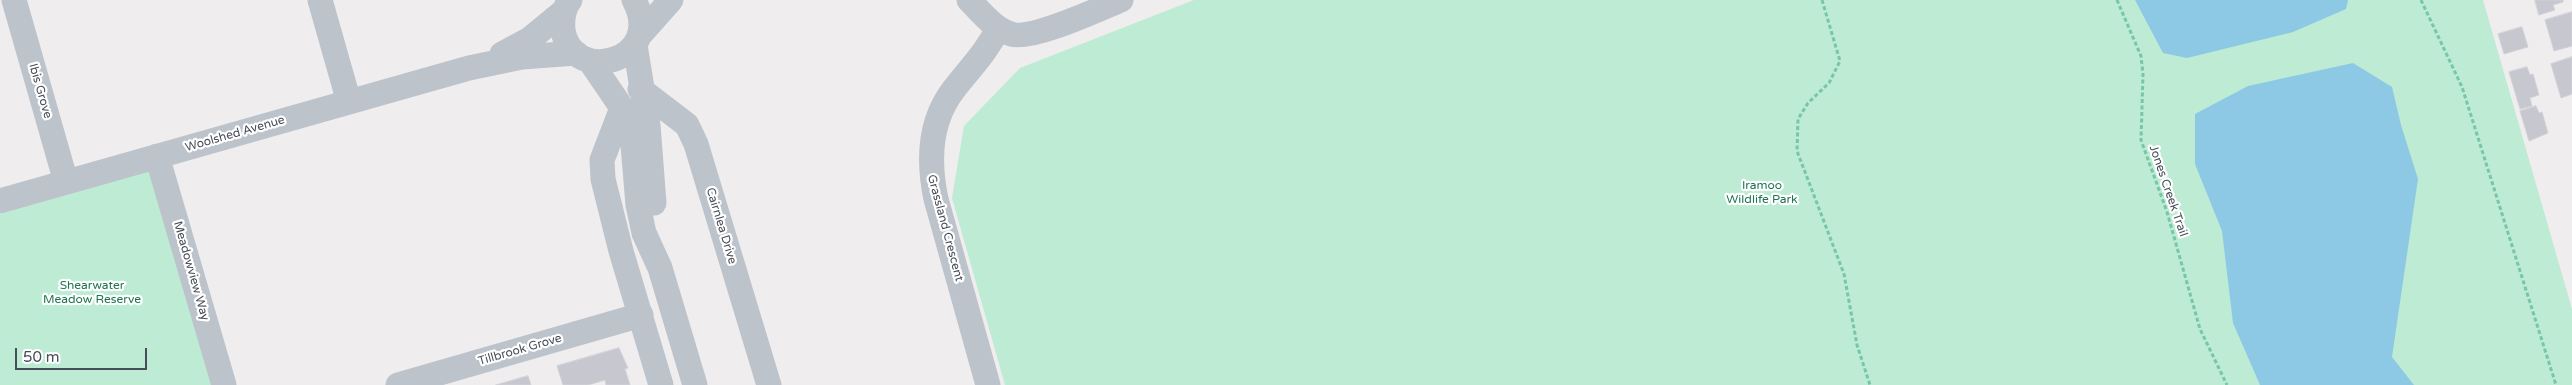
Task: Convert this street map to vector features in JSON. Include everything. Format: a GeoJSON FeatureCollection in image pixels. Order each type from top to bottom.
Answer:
{"type":"FeatureCollection","features":[{"type":"Feature","properties":{"kind":"street","name":"Ibis Grove"},"geometry":{"type":"LineString","coordinates":[[14,0],[66,182]]}},
{"type":"Feature","properties":{"kind":"street"},"geometry":{"type":"LineString","coordinates":[[320,0],[349,102]]}},
{"type":"Feature","properties":{"kind":"street"},"geometry":{"type":"LineString","coordinates":[[634,0],[639,10],[641,23],[637,40],[640,89],[652,160],[660,268]]}},
{"type":"Feature","properties":{"kind":"street"},"geometry":{"type":"LineString","coordinates":[[637,40],[671,0]]}},
{"type":"Feature","properties":{"kind":"street"},"geometry":{"type":"LineString","coordinates":[[969,0],[998,28],[1009,34],[1025,36],[1121,0]]}},
{"type":"Feature","properties":{"kind":"street","name":"Woolshed Avenue"},"geometry":{"type":"LineString","coordinates":[[469,68],[513,50],[566,4]]}},
{"type":"Feature","properties":{"kind":"street"},"geometry":{"type":"LineString","coordinates":[[566,4],[564,34],[622,108],[632,133],[638,205],[644,233],[660,268],[695,385]]}},
{"type":"Feature","properties":{"kind":"street","name":"Grassland Crescent"},"geometry":{"type":"LineString","coordinates":[[988,385],[936,199],[930,170],[932,143],[940,116],[952,92],[983,57],[998,28]]}},
{"type":"Feature","properties":{"kind":"street","name":"Woolshed Avenue"},"geometry":{"type":"LineString","coordinates":[[0,202],[469,68],[522,56],[583,57],[603,62],[615,60],[626,54],[637,40]]}},
{"type":"Feature","properties":{"kind":"street","name":"Cairnlea Drive"},"geometry":{"type":"LineString","coordinates":[[640,89],[687,125],[696,144],[769,385]]}},
{"type":"Feature","properties":{"kind":"street"},"geometry":{"type":"LineString","coordinates":[[622,108],[602,160],[603,179],[621,251],[661,385]]}},
{"type":"Feature","properties":{"kind":"street","name":"Meadowview Way"},"geometry":{"type":"LineString","coordinates":[[157,156],[224,385]]}},
{"type":"Feature","properties":{"kind":"street","name":"Tillbrook Grove"},"geometry":{"type":"LineString","coordinates":[[398,385],[447,378],[641,315]]}},
{"type":"Feature","properties":{"kind":"path"},"geometry":{"type":"LineString","coordinates":[[1822,0],[1840,61],[1829,83],[1808,104],[1798,119],[1797,151],[1844,274],[1857,345],[1870,385]]}},
{"type":"Feature","properties":{"kind":"path","name":"Jones Creek Trail"},"geometry":{"type":"LineString","coordinates":[[2117,0],[2141,56],[2143,74],[2141,140],[2170,220],[2200,329],[2227,385]]}},
{"type":"Feature","properties":{"kind":"path"},"geometry":{"type":"LineString","coordinates":[[2421,0],[2462,87],[2556,385]]}},
{"type":"Feature","properties":{"kind":"green space","name":"Iramoo Wildlife Park"},"geometry":{"type":"Polygon","coordinates":[[[1194,0],[2483,0],[2572,309],[2572,385],[1005,385],[952,198],[964,126],[1020,68],[1194,0]]]}},
{"type":"Feature","properties":{"kind":"green space","name":"Shearwater Meadow Reserve"},"geometry":{"type":"Polygon","coordinates":[[[153,170],[215,385],[0,385],[0,214],[153,170]]]}},
{"type":"Feature","properties":{"kind":"water"},"geometry":{"type":"Polygon","coordinates":[[[2135,0],[2348,0],[2346,9],[2293,32],[2187,58],[2163,53],[2135,0]]]}},
{"type":"Feature","properties":{"kind":"water"},"geometry":{"type":"Polygon","coordinates":[[[2353,63],[2392,87],[2401,125],[2418,179],[2392,357],[2414,385],[2260,385],[2233,323],[2222,231],[2195,164],[2195,114],[2248,86],[2353,63]]]}},
{"type":"Feature","properties":{"kind":"building"},"geometry":{"type":"Polygon","coordinates":[[[2535,0],[2563,0],[2563,2],[2553,5],[2555,10],[2539,15],[2535,0]]]}},
{"type":"Feature","properties":{"kind":"building"},"geometry":{"type":"Polygon","coordinates":[[[2572,12],[2572,46],[2554,51],[2545,20],[2572,12]]]}},
{"type":"Feature","properties":{"kind":"building"},"geometry":{"type":"Polygon","coordinates":[[[2522,27],[2528,47],[2504,54],[2498,34],[2522,27]]]}},
{"type":"Feature","properties":{"kind":"building"},"geometry":{"type":"Polygon","coordinates":[[[2572,57],[2572,94],[2561,98],[2551,64],[2572,57]]]}},
{"type":"Feature","properties":{"kind":"building"},"geometry":{"type":"Polygon","coordinates":[[[2527,67],[2530,75],[2533,74],[2539,95],[2530,98],[2532,106],[2520,109],[2509,72],[2527,67]]]}},
{"type":"Feature","properties":{"kind":"building"},"geometry":{"type":"Polygon","coordinates":[[[2536,106],[2539,113],[2542,112],[2548,133],[2529,141],[2520,111],[2536,106]]]}},
{"type":"Feature","properties":{"kind":"building"},"geometry":{"type":"Polygon","coordinates":[[[619,348],[628,368],[625,369],[630,385],[606,385],[605,380],[588,385],[563,385],[557,366],[619,348]]]}},
{"type":"Feature","properties":{"kind":"building"},"geometry":{"type":"Polygon","coordinates":[[[528,376],[531,385],[496,385],[528,376]]]}}]}
